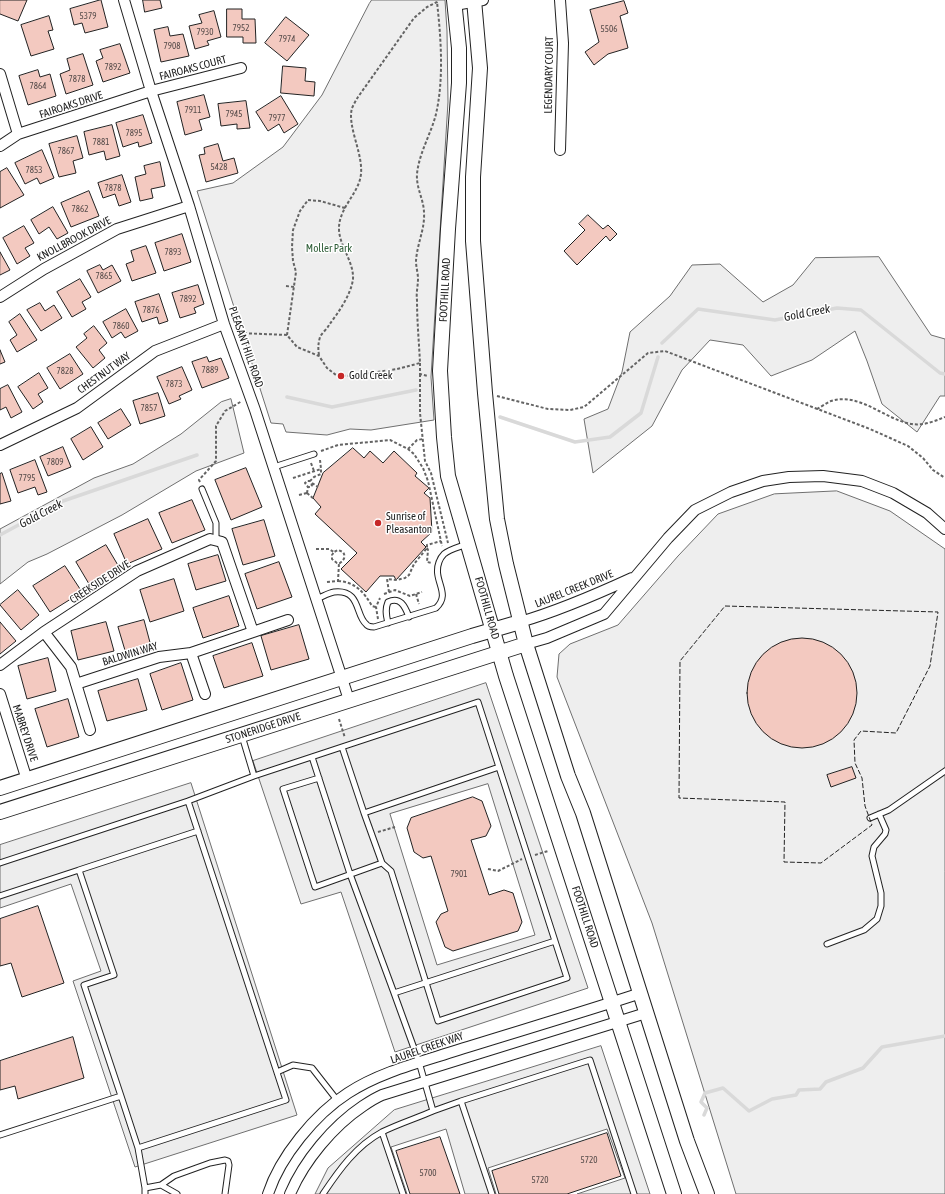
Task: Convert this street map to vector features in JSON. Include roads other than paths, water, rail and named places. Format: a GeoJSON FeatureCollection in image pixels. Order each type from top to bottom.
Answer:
{"type":"FeatureCollection","features":[{"type":"Feature","properties":{"kind":"main road"},"geometry":{"type":"LineString","coordinates":[[477,0],[480,68],[473,177],[473,241],[497,519],[526,644],[568,776],[583,813],[687,1141],[707,1194]]}},
{"type":"Feature","properties":{"kind":"main road","name":"FOOTHILL ROAD"},"geometry":{"type":"LineString","coordinates":[[454,2],[459,48],[460,83],[448,229],[440,371],[448,476],[493,630],[674,1194]]}},
{"type":"Feature","properties":{"kind":"main road","name":"STONERIDGE DRIVE"},"geometry":{"type":"LineString","coordinates":[[0,788],[520,622]]}},
{"type":"Feature","properties":{"kind":"main road","name":"STONERIDGE DRIVE"},"geometry":{"type":"LineString","coordinates":[[0,812],[526,644]]}},
{"type":"Feature","properties":{"kind":"street","name":"PLEASANT HILL ROAD"},"geometry":{"type":"LineString","coordinates":[[124,0],[151,91],[226,328],[274,467],[349,700]]}},
{"type":"Feature","properties":{"kind":"street"},"geometry":{"type":"LineString","coordinates":[[454,2],[477,0]]}},
{"type":"Feature","properties":{"kind":"street","name":"LEGENDARY COURT"},"geometry":{"type":"LineString","coordinates":[[560,0],[563,43],[560,150]]}},
{"type":"Feature","properties":{"kind":"street","name":"FAIROAKS COURT"},"geometry":{"type":"LineString","coordinates":[[151,91],[241,68]]}},
{"type":"Feature","properties":{"kind":"street"},"geometry":{"type":"LineString","coordinates":[[0,74],[18,134]]}},
{"type":"Feature","properties":{"kind":"street","name":"FAIROAKS DRIVE"},"geometry":{"type":"LineString","coordinates":[[0,146],[18,134],[151,91]]}},
{"type":"Feature","properties":{"kind":"street","name":"KNOLLBROOK DRIVE"},"geometry":{"type":"LineString","coordinates":[[0,297],[44,269],[117,229],[188,206]]}},
{"type":"Feature","properties":{"kind":"street","name":"CHESTNUT WAY"},"geometry":{"type":"LineString","coordinates":[[0,445],[77,408],[155,351],[226,328]]}},
{"type":"Feature","properties":{"kind":"street","name":"LAUREL CREEK DRIVE"},"geometry":{"type":"LineString","coordinates":[[526,644],[547,638],[604,614],[668,538],[695,510],[731,492],[763,481],[789,477],[823,476],[862,481],[893,493],[927,513],[945,529]]}},
{"type":"Feature","properties":{"kind":"street","name":"CREEKSIDE DRIVE"},"geometry":{"type":"LineString","coordinates":[[0,665],[44,632],[137,572],[210,539],[219,541]]}},
{"type":"Feature","properties":{"kind":"street"},"geometry":{"type":"LineString","coordinates":[[219,541],[253,632]]}},
{"type":"Feature","properties":{"kind":"street","name":"LAUREL CREEK DRIVE"},"geometry":{"type":"LineString","coordinates":[[520,622],[542,616],[581,601],[636,577]]}},
{"type":"Feature","properties":{"kind":"street","name":"BALDWIN WAY"},"geometry":{"type":"LineString","coordinates":[[76,684],[159,657],[191,653],[288,620]]}},
{"type":"Feature","properties":{"kind":"street"},"geometry":{"type":"LineString","coordinates":[[44,632],[71,667],[90,730]]}},
{"type":"Feature","properties":{"kind":"street"},"geometry":{"type":"LineString","coordinates":[[191,653],[206,694]]}},
{"type":"Feature","properties":{"kind":"street","name":"MABREY DRIVE"},"geometry":{"type":"LineString","coordinates":[[0,694],[27,780]]}},
{"type":"Feature","properties":{"kind":"street","name":"LAUREL CREEK WAY"},"geometry":{"type":"LineString","coordinates":[[268,1194],[281,1164],[304,1132],[338,1100],[353,1090],[375,1079],[419,1062],[641,993]]}},
{"type":"Feature","properties":{"kind":"street"},"geometry":{"type":"LineString","coordinates":[[290,1194],[308,1162],[324,1141],[345,1120],[363,1106],[382,1095],[646,1013]]}},
{"type":"Feature","properties":{"kind":"lane"},"geometry":{"type":"LineString","coordinates":[[274,467],[314,454]]}},
{"type":"Feature","properties":{"kind":"lane"},"geometry":{"type":"LineString","coordinates":[[202,489],[215,520],[219,541]]}},
{"type":"Feature","properties":{"kind":"lane"},"geometry":{"type":"LineString","coordinates":[[316,599],[334,592],[346,594],[352,598],[367,626],[374,627],[436,608],[442,603],[443,595],[438,577],[438,564],[444,554],[467,544]]}},
{"type":"Feature","properties":{"kind":"lane"},"geometry":{"type":"LineString","coordinates":[[388,623],[385,612],[386,606],[392,599],[399,600],[405,607],[408,617]]}},
{"type":"Feature","properties":{"kind":"lane"},"geometry":{"type":"LineString","coordinates":[[0,863],[188,802],[254,776],[478,702],[566,978],[438,1021],[391,870],[382,863],[342,747]]}},
{"type":"Feature","properties":{"kind":"lane"},"geometry":{"type":"LineString","coordinates":[[241,735],[254,776]]}},
{"type":"Feature","properties":{"kind":"lane"},"geometry":{"type":"LineString","coordinates":[[312,757],[350,874],[419,1062],[433,1111]]}},
{"type":"Feature","properties":{"kind":"lane"},"geometry":{"type":"LineString","coordinates":[[364,813],[499,767]]}},
{"type":"Feature","properties":{"kind":"lane"},"geometry":{"type":"LineString","coordinates":[[870,818],[888,810],[945,771]]}},
{"type":"Feature","properties":{"kind":"lane"},"geometry":{"type":"LineString","coordinates":[[319,778],[283,789],[315,887],[382,863]]}},
{"type":"Feature","properties":{"kind":"lane"},"geometry":{"type":"LineString","coordinates":[[138,1148],[286,1100],[188,802]]}},
{"type":"Feature","properties":{"kind":"lane"},"geometry":{"type":"LineString","coordinates":[[826,944],[864,930],[878,919],[881,906],[880,893],[872,856],[874,847],[885,834],[886,830],[879,814]]}},
{"type":"Feature","properties":{"kind":"lane"},"geometry":{"type":"LineString","coordinates":[[0,896],[198,831]]}},
{"type":"Feature","properties":{"kind":"lane"},"geometry":{"type":"LineString","coordinates":[[79,870],[114,975],[84,985],[138,1148],[145,1194]]}},
{"type":"Feature","properties":{"kind":"lane"},"geometry":{"type":"LineString","coordinates":[[394,994],[555,941]]}},
{"type":"Feature","properties":{"kind":"lane"},"geometry":{"type":"LineString","coordinates":[[323,1194],[340,1169],[362,1145],[382,1132],[461,1101],[590,1060],[634,1194]]}},
{"type":"Feature","properties":{"kind":"lane"},"geometry":{"type":"LineString","coordinates":[[277,1072],[294,1065],[312,1068],[338,1100]]}},
{"type":"Feature","properties":{"kind":"lane"},"geometry":{"type":"LineString","coordinates":[[0,1135],[121,1096]]}},
{"type":"Feature","properties":{"kind":"lane"},"geometry":{"type":"LineString","coordinates":[[461,1101],[492,1194]]}},
{"type":"Feature","properties":{"kind":"lane"},"geometry":{"type":"LineString","coordinates":[[382,1132],[403,1194]]}},
{"type":"Feature","properties":{"kind":"lane"},"geometry":{"type":"LineString","coordinates":[[145,1188],[161,1185],[174,1176],[210,1163],[225,1160],[229,1165],[225,1194]]}},
{"type":"Feature","properties":{"kind":"lane"},"geometry":{"type":"LineString","coordinates":[[161,1185],[177,1194]]}},
{"type":"Feature","properties":{"kind":"waterway","name":"Gold Creek"},"geometry":{"type":"LineString","coordinates":[[662,343],[698,309],[775,320],[837,308],[861,310],[940,373],[945,374]]}},
{"type":"Feature","properties":{"kind":"waterway","name":"Gold Creek"},"geometry":{"type":"LineString","coordinates":[[500,417],[575,442],[610,437],[641,413],[658,357]]}},
{"type":"Feature","properties":{"kind":"waterway","name":"Gold Creek"},"geometry":{"type":"LineString","coordinates":[[287,397],[332,407],[416,390]]}},
{"type":"Feature","properties":{"kind":"waterway","name":"Gold Creek"},"geometry":{"type":"LineString","coordinates":[[0,535],[63,501],[197,455]]}},
{"type":"Feature","properties":{"kind":"waterway"},"geometry":{"type":"LineString","coordinates":[[704,1115],[707,1108],[701,1102],[705,1093],[723,1088],[749,1111],[772,1099],[796,1095],[799,1090],[820,1089],[826,1082],[863,1068],[882,1047],[945,1036]]}},
{"type":"Feature","properties":{"kind":"place","name":"Gold Creek"},"geometry":{"type":"Point","coordinates":[341,376]}},
{"type":"Feature","properties":{"kind":"place","name":"Sunrise of Pleasanton"},"geometry":{"type":"Point","coordinates":[378,523]}},
{"type":"Feature","properties":{"kind":"park label","name":"Moller Park"},"geometry":{"type":"Point","coordinates":[329,249]}}]}
